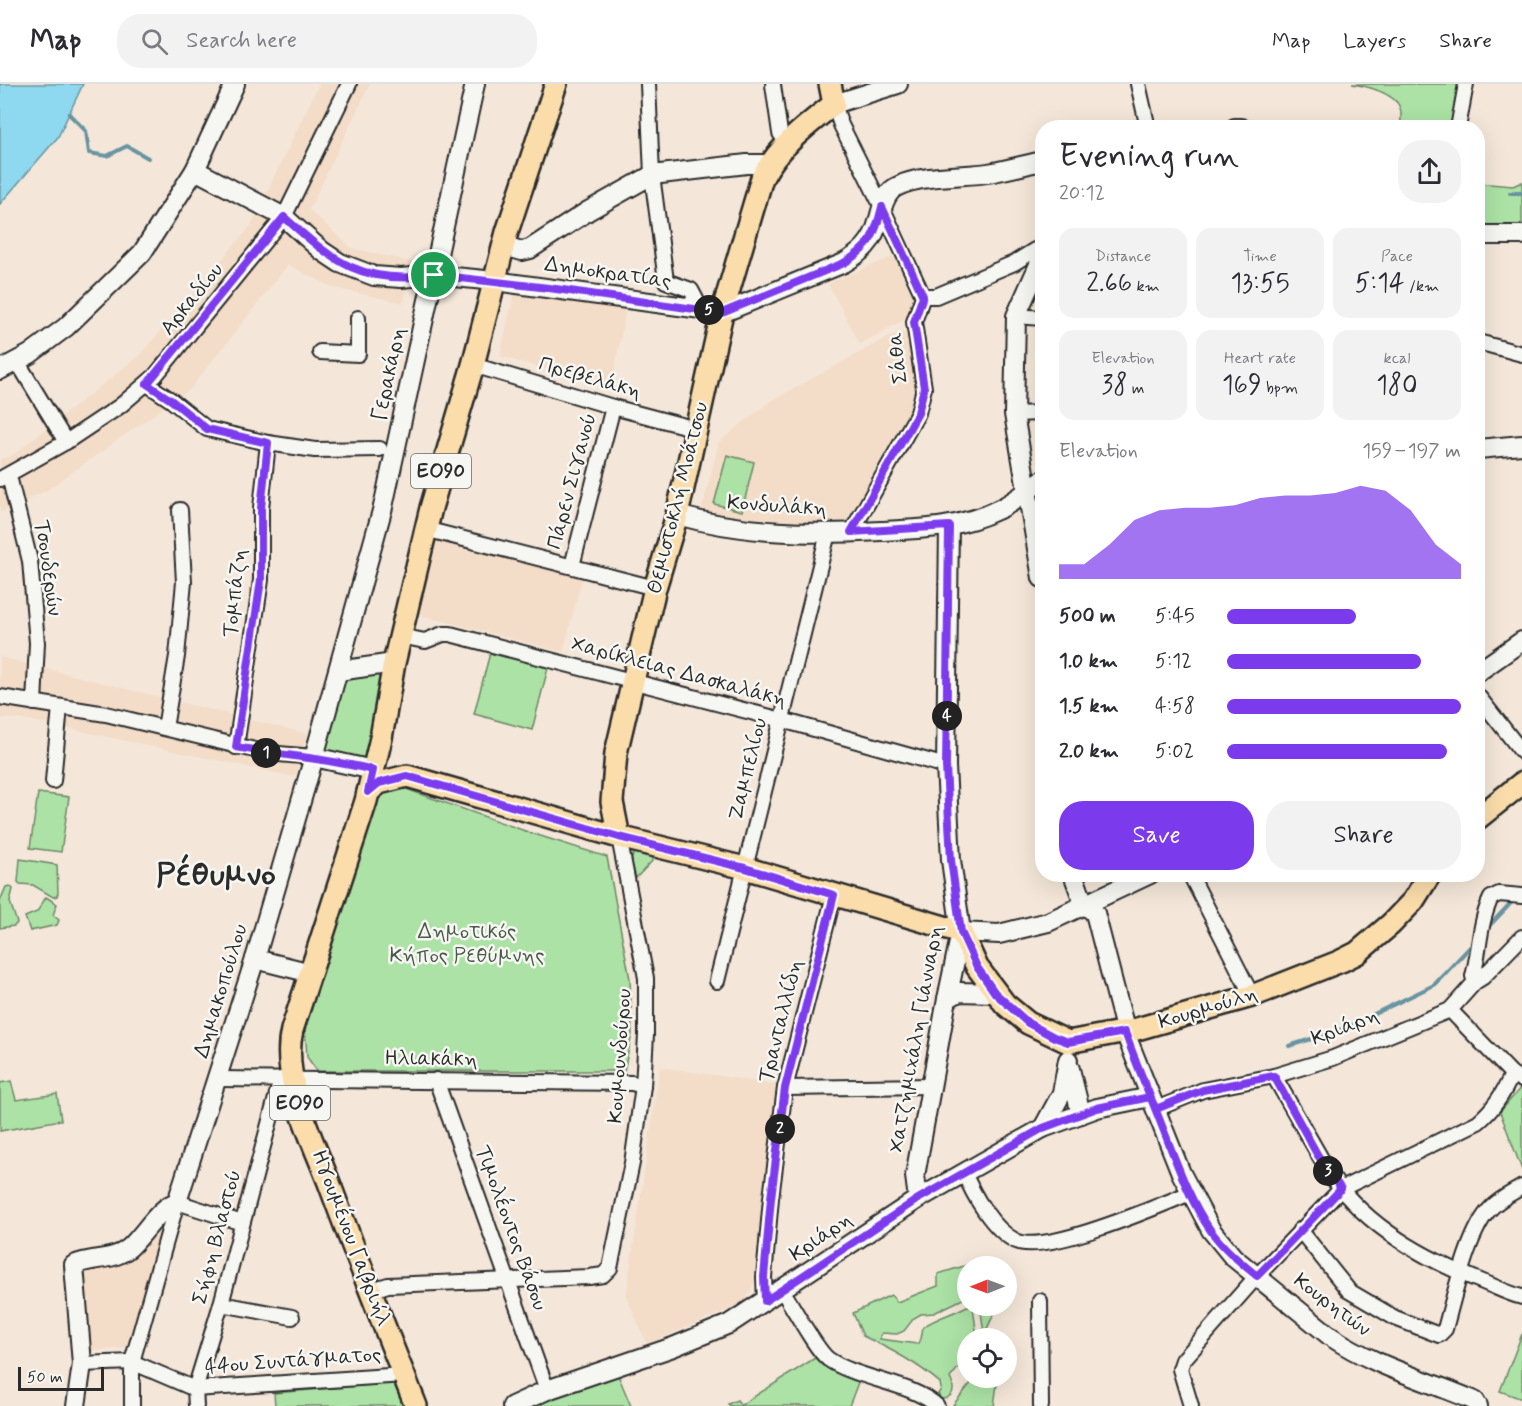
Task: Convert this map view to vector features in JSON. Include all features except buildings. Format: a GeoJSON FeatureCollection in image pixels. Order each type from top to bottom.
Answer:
{"type":"FeatureCollection","features":[{"type":"Feature","properties":{"kind":"main road","name":"ΕΟ90"},"geometry":{"type":"LineString","coordinates":[[368,792],[381,738],[394,663],[425,529],[504,246],[556,84]]}},
{"type":"Feature","properties":{"kind":"main road"},"geometry":{"type":"LineString","coordinates":[[769,164],[813,120],[832,94]]}},
{"type":"Feature","properties":{"kind":"main road","name":"Θεμιστοκλή Μοάτσου"},"geometry":{"type":"LineString","coordinates":[[619,837],[612,802],[616,753],[655,588],[677,515],[722,313],[762,178],[769,164]]}},
{"type":"Feature","properties":{"kind":"main road"},"geometry":{"type":"LineString","coordinates":[[381,738],[386,753],[396,768],[407,776],[619,837],[745,868],[961,932],[977,967],[995,993],[1028,1023],[1054,1037],[1068,1051]]}},
{"type":"Feature","properties":{"kind":"main road"},"geometry":{"type":"LineString","coordinates":[[368,792],[379,783],[407,776]]}},
{"type":"Feature","properties":{"kind":"main road"},"geometry":{"type":"LineString","coordinates":[[1485,812],[1522,783]]}},
{"type":"Feature","properties":{"kind":"main road","name":"Ηγουμένου Γαβριήλ"},"geometry":{"type":"LineString","coordinates":[[368,792],[291,1037],[287,1079],[416,1406]]}},
{"type":"Feature","properties":{"kind":"main road","name":"Κουρμούλη"},"geometry":{"type":"LineString","coordinates":[[1068,1051],[1125,1032],[1252,996],[1357,953],[1405,910],[1424,882]]}},
{"type":"Feature","properties":{"kind":"street"},"geometry":{"type":"LineString","coordinates":[[0,370],[30,354],[66,327],[142,253],[195,170],[235,84]]}},
{"type":"Feature","properties":{"kind":"street","name":"Αρκαδίου"},"geometry":{"type":"LineString","coordinates":[[4,478],[66,442],[147,384],[284,217],[349,84]]}},
{"type":"Feature","properties":{"kind":"street","name":"Γερακάρη"},"geometry":{"type":"LineString","coordinates":[[314,757],[383,507],[475,84]]}},
{"type":"Feature","properties":{"kind":"street"},"geometry":{"type":"LineString","coordinates":[[648,84],[652,176],[666,281],[691,290],[701,309]]}},
{"type":"Feature","properties":{"kind":"street"},"geometry":{"type":"LineString","coordinates":[[898,84],[832,94],[841,125],[923,296],[936,296],[1014,263],[1035,250]]}},
{"type":"Feature","properties":{"kind":"street"},"geometry":{"type":"LineString","coordinates":[[1138,84],[1146,120]]}},
{"type":"Feature","properties":{"kind":"street"},"geometry":{"type":"LineString","coordinates":[[1459,120],[1466,84]]}},
{"type":"Feature","properties":{"kind":"street"},"geometry":{"type":"LineString","coordinates":[[774,85],[780,134],[788,145]]}},
{"type":"Feature","properties":{"kind":"street"},"geometry":{"type":"LineString","coordinates":[[722,313],[844,263],[861,253],[873,237],[882,207],[890,192],[901,184],[919,179],[987,173],[1035,163]]}},
{"type":"Feature","properties":{"kind":"street"},"geometry":{"type":"LineString","coordinates":[[504,246],[522,250],[530,249],[588,211],[652,176],[747,164],[769,164]]}},
{"type":"Feature","properties":{"kind":"street","name":"Δημοκρατίας"},"geometry":{"type":"LineString","coordinates":[[195,170],[284,217],[339,263],[374,276],[401,278],[434,275],[495,280],[722,313]]}},
{"type":"Feature","properties":{"kind":"street"},"geometry":{"type":"LineString","coordinates":[[1485,235],[1522,235]]}},
{"type":"Feature","properties":{"kind":"street"},"geometry":{"type":"LineString","coordinates":[[1035,274],[1016,316],[1014,414],[1035,540]]}},
{"type":"Feature","properties":{"kind":"street","name":"Σάθα"},"geometry":{"type":"LineString","coordinates":[[851,532],[918,413],[924,388],[914,322],[923,296]]}},
{"type":"Feature","properties":{"kind":"street"},"geometry":{"type":"LineString","coordinates":[[1016,316],[1035,317]]}},
{"type":"Feature","properties":{"kind":"street"},"geometry":{"type":"LineString","coordinates":[[320,352],[358,354],[358,318]]}},
{"type":"Feature","properties":{"kind":"street"},"geometry":{"type":"LineString","coordinates":[[1485,344],[1522,354]]}},
{"type":"Feature","properties":{"kind":"street"},"geometry":{"type":"LineString","coordinates":[[17,361],[66,442]]}},
{"type":"Feature","properties":{"kind":"street","name":"Πρεβελάκη"},"geometry":{"type":"LineString","coordinates":[[472,365],[696,429]]}},
{"type":"Feature","properties":{"kind":"street"},"geometry":{"type":"LineString","coordinates":[[147,384],[207,429],[268,443],[315,450],[380,449]]}},
{"type":"Feature","properties":{"kind":"street","name":"Πάρεν Σιγανού"},"geometry":{"type":"LineString","coordinates":[[572,566],[613,407]]}},
{"type":"Feature","properties":{"kind":"street"},"geometry":{"type":"LineString","coordinates":[[1014,414],[1035,412]]}},
{"type":"Feature","properties":{"kind":"street","name":"Τομπάζη"},"geometry":{"type":"LineString","coordinates":[[236,747],[261,580],[261,508],[268,443]]}},
{"type":"Feature","properties":{"kind":"street"},"geometry":{"type":"LineString","coordinates":[[1485,448],[1522,445]]}},
{"type":"Feature","properties":{"kind":"street","name":"Τσουδερών"},"geometry":{"type":"LineString","coordinates":[[4,478],[30,561],[37,642],[34,703]]}},
{"type":"Feature","properties":{"kind":"street","name":"Κονδυλάκη"},"geometry":{"type":"LineString","coordinates":[[677,515],[719,526],[759,531],[828,533],[949,526],[996,511],[1035,485]]}},
{"type":"Feature","properties":{"kind":"street"},"geometry":{"type":"LineString","coordinates":[[165,728],[177,656],[184,582],[180,510]]}},
{"type":"Feature","properties":{"kind":"street","name":"Χατζημιχάλη Γιάνναρη"},"geometry":{"type":"LineString","coordinates":[[918,1199],[915,1176],[961,932],[951,860],[946,766],[949,526]]}},
{"type":"Feature","properties":{"kind":"street"},"geometry":{"type":"LineString","coordinates":[[425,529],[655,588]]}},
{"type":"Feature","properties":{"kind":"street","name":"Ζαμπελίου"},"geometry":{"type":"LineString","coordinates":[[717,981],[828,533]]}},
{"type":"Feature","properties":{"kind":"street","name":"Χαρίκλειας Δασκαλάκη"},"geometry":{"type":"LineString","coordinates":[[400,636],[425,641],[443,634],[450,634],[782,720],[946,766]]}},
{"type":"Feature","properties":{"kind":"street"},"geometry":{"type":"LineString","coordinates":[[1485,667],[1522,641]]}},
{"type":"Feature","properties":{"kind":"street"},"geometry":{"type":"LineString","coordinates":[[338,670],[394,663]]}},
{"type":"Feature","properties":{"kind":"street"},"geometry":{"type":"LineString","coordinates":[[0,697],[106,714],[236,747],[267,753],[314,757],[373,770]]}},
{"type":"Feature","properties":{"kind":"street"},"geometry":{"type":"LineString","coordinates":[[1485,705],[1522,752]]}},
{"type":"Feature","properties":{"kind":"street"},"geometry":{"type":"LineString","coordinates":[[53,781],[60,707]]}},
{"type":"Feature","properties":{"kind":"street","name":"Δημακοπούλου"},"geometry":{"type":"LineString","coordinates":[[177,1202],[255,959],[314,757]]}},
{"type":"Feature","properties":{"kind":"street","name":"Κουμουνδούρου"},"geometry":{"type":"LineString","coordinates":[[507,1281],[603,1275],[610,1268],[615,1253],[632,1163],[643,1086],[646,1035],[646,978],[619,837]]}},
{"type":"Feature","properties":{"kind":"street","name":"Κουρητών"},"geometry":{"type":"LineString","coordinates":[[1076,882],[1084,904],[1095,913],[1125,1032],[1190,1193],[1210,1230],[1233,1257],[1344,1346],[1371,1361],[1475,1401],[1479,1406]]}},
{"type":"Feature","properties":{"kind":"street"},"geometry":{"type":"LineString","coordinates":[[961,932],[999,934],[1048,922],[1132,882]]}},
{"type":"Feature","properties":{"kind":"street"},"geometry":{"type":"LineString","coordinates":[[1195,882],[1252,996]]}},
{"type":"Feature","properties":{"kind":"street"},"geometry":{"type":"LineString","coordinates":[[1475,982],[1473,976],[1481,924],[1484,910],[1491,897],[1499,894],[1522,896]]}},
{"type":"Feature","properties":{"kind":"street","name":"Τρανταλλίδη"},"geometry":{"type":"LineString","coordinates":[[765,1301],[764,1277],[771,1198],[785,1088],[834,895]]}},
{"type":"Feature","properties":{"kind":"street","name":"Κριάρη"},"geometry":{"type":"LineString","coordinates":[[512,1406],[547,1390],[708,1334],[736,1320],[918,1199],[1043,1128],[1097,1108],[1153,1103],[1274,1076],[1333,1058],[1450,1010],[1475,982],[1522,937]]}},
{"type":"Feature","properties":{"kind":"street"},"geometry":{"type":"LineString","coordinates":[[255,959],[311,973]]}},
{"type":"Feature","properties":{"kind":"street"},"geometry":{"type":"LineString","coordinates":[[947,999],[959,992],[995,993]]}},
{"type":"Feature","properties":{"kind":"street"},"geometry":{"type":"LineString","coordinates":[[1191,1406],[1180,1369],[1183,1359],[1300,1230],[1341,1189],[1478,1122],[1517,1077],[1450,1010]]}},
{"type":"Feature","properties":{"kind":"street"},"geometry":{"type":"LineString","coordinates":[[1068,1051],[1081,1114]]}},
{"type":"Feature","properties":{"kind":"street"},"geometry":{"type":"LineString","coordinates":[[1043,1128],[1062,1093],[1068,1051]]}},
{"type":"Feature","properties":{"kind":"street"},"geometry":{"type":"LineString","coordinates":[[1274,1076],[1317,1154],[1341,1189],[1387,1233],[1425,1256],[1522,1297]]}},
{"type":"Feature","properties":{"kind":"street","name":"Ηλιακάκη"},"geometry":{"type":"LineString","coordinates":[[218,1079],[632,1083],[643,1086]]}},
{"type":"Feature","properties":{"kind":"street","name":"Σήφη Βλαστού"},"geometry":{"type":"LineString","coordinates":[[195,1406],[195,1389],[221,1304],[242,1223],[287,1079]]}},
{"type":"Feature","properties":{"kind":"street","name":"Τιμολέοντος Βάσου"},"geometry":{"type":"LineString","coordinates":[[436,1080],[547,1390]]}},
{"type":"Feature","properties":{"kind":"street"},"geometry":{"type":"LineString","coordinates":[[785,1088],[931,1086]]}},
{"type":"Feature","properties":{"kind":"street"},"geometry":{"type":"LineString","coordinates":[[964,1172],[977,1200],[988,1214],[1013,1239],[1024,1243],[1056,1240],[1091,1231],[1190,1193]]}},
{"type":"Feature","properties":{"kind":"street"},"geometry":{"type":"LineString","coordinates":[[1300,1230],[1349,1292],[1395,1318],[1435,1335],[1441,1334],[1445,1329],[1474,1237],[1489,1210],[1522,1187]]}},
{"type":"Feature","properties":{"kind":"street"},"geometry":{"type":"LineString","coordinates":[[132,1406],[132,1362],[177,1202]]}},
{"type":"Feature","properties":{"kind":"street"},"geometry":{"type":"LineString","coordinates":[[76,1406],[82,1364],[74,1265],[127,1250],[163,1211],[177,1202],[242,1223]]}},
{"type":"Feature","properties":{"kind":"street"},"geometry":{"type":"LineString","coordinates":[[369,1291],[388,1285],[507,1281]]}},
{"type":"Feature","properties":{"kind":"street"},"geometry":{"type":"LineString","coordinates":[[782,1290],[826,1358],[925,1397],[938,1406]]}},
{"type":"Feature","properties":{"kind":"street"},"geometry":{"type":"LineString","coordinates":[[1040,1301],[1042,1406]]}},
{"type":"Feature","properties":{"kind":"street"},"geometry":{"type":"LineString","coordinates":[[221,1304],[292,1317]]}},
{"type":"Feature","properties":{"kind":"street","name":"44ου Συντάγματος"},"geometry":{"type":"LineString","coordinates":[[82,1364],[132,1362],[195,1389],[404,1375]]}},
{"type":"Feature","properties":{"kind":"shaded area"},"geometry":{"type":"Polygon","coordinates":[[[319,84],[370,84],[309,210],[352,248],[415,263],[403,303],[334,288],[288,265],[190,389],[47,490],[0,513],[0,459],[12,456],[140,355],[250,227],[319,84]]]}},
{"type":"Feature","properties":{"kind":"shaded area"},"geometry":{"type":"Polygon","coordinates":[[[899,254],[921,296],[913,315],[860,344],[828,284],[899,254]]]}},
{"type":"Feature","properties":{"kind":"shaded area"},"geometry":{"type":"Polygon","coordinates":[[[514,293],[626,309],[611,388],[500,356],[514,293]]]}},
{"type":"Feature","properties":{"kind":"shaded area"},"geometry":{"type":"Polygon","coordinates":[[[901,333],[912,335],[922,387],[917,409],[850,524],[769,525],[702,509],[719,442],[769,402],[892,335],[901,333]]]}},
{"type":"Feature","properties":{"kind":"shaded area"},"geometry":{"type":"Polygon","coordinates":[[[436,536],[583,575],[563,652],[416,614],[436,536]]]}},
{"type":"Feature","properties":{"kind":"shaded area"},"geometry":{"type":"Polygon","coordinates":[[[0,657],[307,734],[295,777],[29,720],[0,718],[0,657]]]}},
{"type":"Feature","properties":{"kind":"shaded area"},"geometry":{"type":"Polygon","coordinates":[[[660,1067],[780,1085],[754,1283],[744,1303],[647,1344],[626,1296],[660,1067]]]}},
{"type":"Feature","properties":{"kind":"shaded area"},"geometry":{"type":"Polygon","coordinates":[[[158,1226],[166,1229],[129,1348],[86,1351],[80,1270],[158,1226]]]}},
{"type":"Feature","properties":{"kind":"green space"},"geometry":{"type":"Polygon","coordinates":[[[1352,84],[1460,84],[1453,120],[1401,120],[1401,110],[1397,103],[1386,94],[1352,84]]]}},
{"type":"Feature","properties":{"kind":"green space"},"geometry":{"type":"Polygon","coordinates":[[[1522,182],[1522,225],[1485,227],[1485,184],[1513,186],[1522,182]]]}},
{"type":"Feature","properties":{"kind":"green space"},"geometry":{"type":"Polygon","coordinates":[[[727,455],[754,462],[742,511],[714,504],[727,455]]]}},
{"type":"Feature","properties":{"kind":"green space"},"geometry":{"type":"Polygon","coordinates":[[[490,653],[548,668],[532,730],[474,714],[490,653]]]}},
{"type":"Feature","properties":{"kind":"green space"},"geometry":{"type":"Polygon","coordinates":[[[387,672],[372,763],[325,752],[346,678],[387,672]]]}},
{"type":"Feature","properties":{"kind":"green space","name":"Δημοτικός Κήπος Ρεθύμνης"},"geometry":{"type":"Polygon","coordinates":[[[396,788],[406,789],[607,857],[630,979],[632,1034],[624,1071],[317,1071],[307,1057],[305,1027],[376,805],[382,792],[396,788]]]}},
{"type":"Feature","properties":{"kind":"green space"},"geometry":{"type":"Polygon","coordinates":[[[38,793],[69,797],[61,852],[30,848],[38,793]]]}},
{"type":"Feature","properties":{"kind":"green space"},"geometry":{"type":"Polygon","coordinates":[[[634,853],[655,858],[636,878],[631,860],[634,853]]]}},
{"type":"Feature","properties":{"kind":"green space"},"geometry":{"type":"Polygon","coordinates":[[[20,859],[57,865],[57,896],[53,897],[33,885],[18,882],[20,859]]]}},
{"type":"Feature","properties":{"kind":"green space"},"geometry":{"type":"Polygon","coordinates":[[[10,886],[13,889],[10,902],[17,923],[14,926],[0,928],[0,901],[6,887],[10,886]]]}},
{"type":"Feature","properties":{"kind":"green space"},"geometry":{"type":"Polygon","coordinates":[[[46,897],[57,904],[53,915],[59,920],[57,925],[30,931],[25,917],[37,912],[46,897]]]}},
{"type":"Feature","properties":{"kind":"green space"},"geometry":{"type":"Polygon","coordinates":[[[11,1081],[16,1100],[57,1094],[61,1120],[0,1131],[0,1083],[11,1081]]]}},
{"type":"Feature","properties":{"kind":"green space"},"geometry":{"type":"Polygon","coordinates":[[[1522,1086],[1522,1170],[1500,1112],[1522,1086]]]}},
{"type":"Feature","properties":{"kind":"green space"},"geometry":{"type":"Polygon","coordinates":[[[957,1268],[957,1302],[934,1313],[921,1314],[914,1318],[904,1331],[897,1334],[882,1333],[880,1339],[917,1344],[921,1339],[923,1327],[934,1321],[957,1311],[957,1316],[974,1316],[976,1328],[957,1328],[957,1369],[950,1378],[953,1392],[949,1397],[941,1399],[938,1394],[941,1389],[940,1383],[904,1357],[863,1336],[853,1313],[891,1295],[897,1302],[938,1286],[938,1274],[957,1268]]]}},
{"type":"Feature","properties":{"kind":"green space"},"geometry":{"type":"Polygon","coordinates":[[[982,1316],[993,1316],[987,1328],[983,1328],[982,1316]]]}},
{"type":"Feature","properties":{"kind":"green space"},"geometry":{"type":"Polygon","coordinates":[[[1522,1334],[1522,1399],[1500,1391],[1522,1334]]]}},
{"type":"Feature","properties":{"kind":"green space"},"geometry":{"type":"Polygon","coordinates":[[[815,1358],[831,1369],[859,1380],[849,1406],[730,1406],[728,1404],[737,1400],[741,1405],[815,1358]]]}},
{"type":"Feature","properties":{"kind":"green space"},"geometry":{"type":"Polygon","coordinates":[[[618,1375],[631,1406],[532,1406],[618,1375]]]}},
{"type":"Feature","properties":{"kind":"green space"},"geometry":{"type":"Polygon","coordinates":[[[396,1383],[406,1406],[275,1406],[274,1393],[396,1383]]]}},
{"type":"Feature","properties":{"kind":"green space"},"geometry":{"type":"Polygon","coordinates":[[[967,1388],[996,1388],[994,1406],[953,1405],[967,1388]]]}},
{"type":"Feature","properties":{"kind":"water"},"geometry":{"type":"Polygon","coordinates":[[[0,84],[83,84],[58,137],[0,204],[0,84]]]}},
{"type":"Feature","properties":{"kind":"waterway"},"geometry":{"type":"LineString","coordinates":[[69,114],[86,131],[89,153],[107,156],[127,146],[148,158]]}},
{"type":"Feature","properties":{"kind":"waterway"},"geometry":{"type":"LineString","coordinates":[[1510,193],[1522,193]]}},
{"type":"Feature","properties":{"kind":"waterway"},"geometry":{"type":"LineString","coordinates":[[1489,926],[1510,904]]}},
{"type":"Feature","properties":{"kind":"waterway"},"geometry":{"type":"LineString","coordinates":[[1289,1046],[1343,1029],[1434,985],[1470,947]]}},
{"type":"Feature","properties":{"kind":"district","name":"Ρέθυμνο"},"geometry":{"type":"Point","coordinates":[216,876]}},
{"type":"Feature","properties":{"kind":"route"},"geometry":{"type":"LineString","coordinates":[[434,275],[401,278],[374,276],[356,270],[339,263],[322,251],[284,217],[206,316],[147,384],[207,429],[268,443],[261,508],[261,580],[236,747],[267,753],[314,757],[373,770],[368,792],[379,783],[407,776],[619,837],[745,868],[834,895],[785,1088],[771,1198],[764,1277],[765,1301],[918,1199],[1043,1128],[1097,1108],[1150,1097],[1156,1109],[1203,1090],[1274,1076],[1317,1154],[1341,1189],[1257,1276],[1233,1257],[1210,1230],[1180,1173],[1161,1122],[1150,1097],[1125,1032],[1068,1042],[1041,1031],[1016,1014],[995,993],[977,967],[961,932],[951,860],[946,766],[949,526],[851,532],[918,413],[924,388],[914,322],[923,296],[882,207],[873,237],[861,253],[844,263],[722,313],[495,280],[434,275]]}}]}
